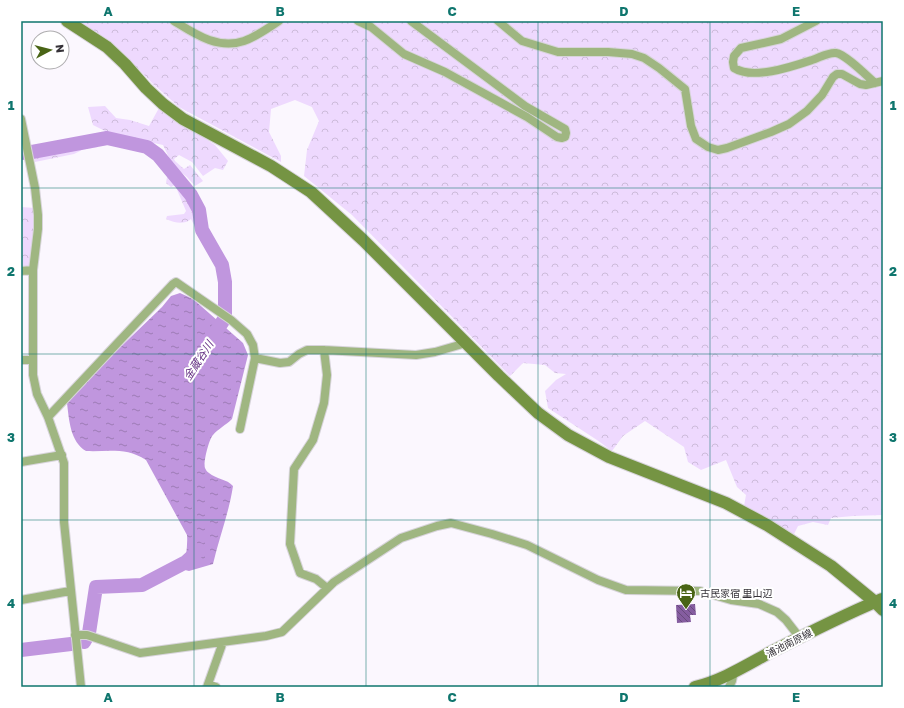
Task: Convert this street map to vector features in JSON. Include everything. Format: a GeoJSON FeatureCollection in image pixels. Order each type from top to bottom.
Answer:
{"type":"FeatureCollection","features":[{"type":"Feature","properties":{"kind":"street"},"geometry":{"type":"LineString","coordinates":[[67,21],[107,47],[125,64],[146,88],[163,104],[183,119],[271,166],[311,192],[363,240],[538,413],[568,435],[609,457],[726,503],[767,525],[831,566],[880,603]]}},
{"type":"Feature","properties":{"kind":"street"},"geometry":{"type":"LineString","coordinates":[[174,21],[205,40],[219,43],[233,43],[243,42],[279,21]]}},
{"type":"Feature","properties":{"kind":"street"},"geometry":{"type":"LineString","coordinates":[[358,21],[371,27],[404,54],[445,72],[527,117],[557,136],[562,138],[565,137],[565,129],[526,106],[411,21]]}},
{"type":"Feature","properties":{"kind":"street"},"geometry":{"type":"LineString","coordinates":[[498,21],[522,41],[558,52],[608,52],[632,54],[644,58],[685,89],[691,126],[696,139],[708,147],[718,150],[771,132],[789,124],[807,111],[822,95],[833,77],[837,74],[842,74],[860,84],[866,85],[879,82]]}},
{"type":"Feature","properties":{"kind":"street"},"geometry":{"type":"LineString","coordinates":[[816,21],[780,39],[741,48],[734,56],[734,68],[740,71],[759,74],[795,66],[829,54],[837,53],[879,82]]}},
{"type":"Feature","properties":{"kind":"street"},"geometry":{"type":"LineString","coordinates":[[21,119],[35,188],[38,214],[38,229],[33,270],[33,375],[37,394],[48,416],[64,463],[64,522],[81,687]]}},
{"type":"Feature","properties":{"kind":"street"},"geometry":{"type":"LineString","coordinates":[[21,271],[33,270]]}},
{"type":"Feature","properties":{"kind":"street"},"geometry":{"type":"LineString","coordinates":[[48,416],[176,282],[231,320],[247,334],[253,345],[255,358],[240,429]]}},
{"type":"Feature","properties":{"kind":"street"},"geometry":{"type":"LineString","coordinates":[[255,358],[280,363],[289,362],[307,350],[416,355],[435,352],[466,343]]}},
{"type":"Feature","properties":{"kind":"street"},"geometry":{"type":"LineString","coordinates":[[324,350],[327,375],[324,403],[313,440],[294,469],[290,544],[300,572],[316,579],[327,588]]}},
{"type":"Feature","properties":{"kind":"street"},"geometry":{"type":"LineString","coordinates":[[21,360],[33,360]]}},
{"type":"Feature","properties":{"kind":"street"},"geometry":{"type":"LineString","coordinates":[[21,462],[62,455]]}},
{"type":"Feature","properties":{"kind":"street"},"geometry":{"type":"LineString","coordinates":[[75,635],[88,635],[140,653],[266,636],[282,632],[327,588],[401,538],[451,523],[528,546],[598,580],[626,590],[700,591],[731,600],[759,604],[777,612],[786,620],[800,638]]}},
{"type":"Feature","properties":{"kind":"street"},"geometry":{"type":"LineString","coordinates":[[21,600],[70,591]]}},
{"type":"Feature","properties":{"kind":"street","name":"浦池南原線"},"geometry":{"type":"LineString","coordinates":[[695,687],[704,685],[800,638],[880,603]]}},
{"type":"Feature","properties":{"kind":"street"},"geometry":{"type":"LineString","coordinates":[[210,686],[223,642]]}},
{"type":"Feature","properties":{"kind":"street"},"geometry":{"type":"LineString","coordinates":[[729,687],[734,671]]}},
{"type":"Feature","properties":{"kind":"green space"},"geometry":{"type":"Polygon","coordinates":[[[78,21],[730,21],[753,23],[759,21],[883,21],[883,515],[831,518],[828,525],[813,522],[798,526],[794,534],[744,506],[746,495],[737,487],[726,460],[701,470],[688,462],[684,447],[645,421],[623,436],[612,451],[548,408],[545,391],[556,380],[566,374],[555,373],[545,365],[523,363],[510,376],[352,215],[304,176],[307,150],[319,121],[312,107],[295,100],[271,109],[269,132],[281,156],[281,162],[179,107],[153,84],[116,46],[78,21]]]}},
{"type":"Feature","properties":{"kind":"green space"},"geometry":{"type":"Polygon","coordinates":[[[105,106],[116,118],[130,120],[149,126],[159,108],[215,145],[228,161],[223,170],[215,168],[203,176],[192,162],[179,155],[174,159],[175,161],[184,169],[190,165],[203,181],[195,186],[187,177],[173,166],[163,145],[149,142],[139,143],[109,133],[93,125],[88,107],[105,106]]]}},
{"type":"Feature","properties":{"kind":"green space"},"geometry":{"type":"Polygon","coordinates":[[[97,142],[98,147],[82,150],[74,154],[35,162],[34,154],[97,142]]]}},
{"type":"Feature","properties":{"kind":"green space"},"geometry":{"type":"Polygon","coordinates":[[[170,174],[190,198],[204,240],[199,235],[191,219],[179,223],[166,219],[167,216],[184,214],[186,211],[175,185],[171,187],[166,183],[167,177],[170,174]]]}},
{"type":"Feature","properties":{"kind":"green space"},"geometry":{"type":"Polygon","coordinates":[[[21,207],[35,208],[30,268],[21,269],[21,207]]]}},
{"type":"Feature","properties":{"kind":"water"},"geometry":{"type":"Polygon","coordinates":[[[180,293],[193,299],[243,343],[248,355],[232,419],[211,437],[205,461],[205,468],[208,472],[233,486],[213,564],[189,571],[185,570],[187,535],[146,460],[131,453],[86,451],[73,436],[67,403],[73,393],[162,307],[171,296],[180,293]]]}},
{"type":"Feature","properties":{"kind":"building","name":"古民家宿 里山辺"},"geometry":{"type":"Polygon","coordinates":[[[695,604],[696,615],[690,615],[691,622],[677,623],[676,605],[695,604]]]}},
{"type":"Feature","properties":{"kind":"waterway","name":"金蔵谷川"},"geometry":{"type":"LineString","coordinates":[[21,153],[107,138],[147,147],[158,155],[191,195],[199,210],[202,230],[222,265],[225,282],[225,318],[211,339]]}},
{"type":"Feature","properties":{"kind":"waterway","name":"金蔵谷川"},"geometry":{"type":"LineString","coordinates":[[84,642],[89,633],[96,587],[142,585],[186,562],[199,550]]}},
{"type":"Feature","properties":{"kind":"waterway","name":"金蔵谷川"},"geometry":{"type":"LineString","coordinates":[[21,650],[71,644]]}},
{"type":"Feature","properties":{"kind":"place","name":"古民家宿 里山辺"},"geometry":{"type":"Point","coordinates":[686,610]}}]}
